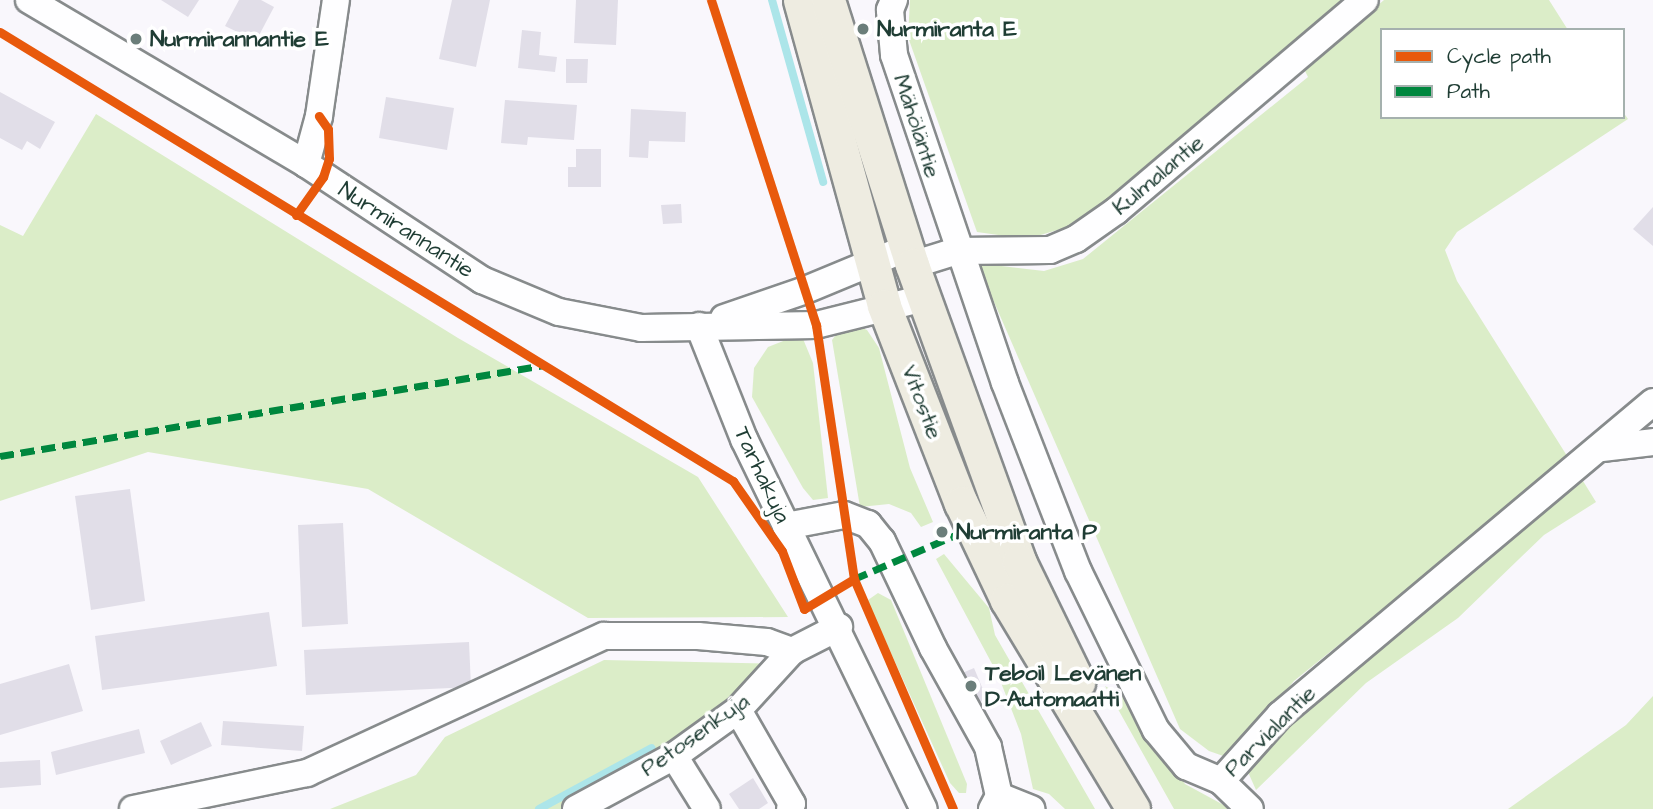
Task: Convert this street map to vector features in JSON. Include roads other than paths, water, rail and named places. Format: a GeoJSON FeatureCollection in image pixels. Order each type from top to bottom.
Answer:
{"type":"FeatureCollection","features":[{"type":"Feature","properties":{"kind":"main road","name":"Vitostie"},"geometry":{"type":"LineString","coordinates":[[800,0],[884,306],[961,503],[1007,600],[1133,809]]}},
{"type":"Feature","properties":{"kind":"main road","name":"Vitostie"},"geometry":{"type":"LineString","coordinates":[[828,0],[924,298],[1019,561],[1081,688],[1112,777]]}},
{"type":"Feature","properties":{"kind":"street","name":"Nurmirannantie"},"geometry":{"type":"LineString","coordinates":[[29,0],[306,164],[482,280],[559,312],[641,328],[816,325],[924,298]]}},
{"type":"Feature","properties":{"kind":"street"},"geometry":{"type":"LineString","coordinates":[[306,164],[319,116],[336,0]]}},
{"type":"Feature","properties":{"kind":"street","name":"Mähöläntie"},"geometry":{"type":"LineString","coordinates":[[894,0],[890,10],[894,55],[957,251]]}},
{"type":"Feature","properties":{"kind":"street","name":"Kulmalantie"},"geometry":{"type":"LineString","coordinates":[[910,256],[957,251],[1050,250],[1076,239],[1116,211],[1365,0]]}},
{"type":"Feature","properties":{"kind":"street","name":"Parvialantie"},"geometry":{"type":"LineString","coordinates":[[957,251],[1079,571],[1156,730],[1186,766],[1221,780],[1280,715],[1602,448],[1653,402]]}},
{"type":"Feature","properties":{"kind":"street","name":"Nurmirannantie"},"geometry":{"type":"LineString","coordinates":[[699,326],[871,263],[910,256]]}},
{"type":"Feature","properties":{"kind":"street","name":"Tarhakuja"},"geometry":{"type":"LineString","coordinates":[[699,326],[744,439],[839,626],[924,809]]}},
{"type":"Feature","properties":{"kind":"street"},"geometry":{"type":"LineString","coordinates":[[1602,448],[1653,442]]}},
{"type":"Feature","properties":{"kind":"street"},"geometry":{"type":"LineString","coordinates":[[786,526],[844,515],[868,524],[882,541],[933,648],[988,747],[995,803],[1031,809]]}},
{"type":"Feature","properties":{"kind":"street","name":"Petosenkuja"},"geometry":{"type":"LineString","coordinates":[[576,809],[674,756],[738,710],[792,651],[839,626]]}},
{"type":"Feature","properties":{"kind":"street"},"geometry":{"type":"LineString","coordinates":[[133,809],[307,773],[604,636],[767,642],[792,651]]}},
{"type":"Feature","properties":{"kind":"street"},"geometry":{"type":"LineString","coordinates":[[738,710],[792,804],[790,809]]}},
{"type":"Feature","properties":{"kind":"street"},"geometry":{"type":"LineString","coordinates":[[674,756],[707,809]]}},
{"type":"Feature","properties":{"kind":"street"},"geometry":{"type":"LineString","coordinates":[[1221,780],[1250,809]]}},
{"type":"Feature","properties":{"kind":"waterway"},"geometry":{"type":"LineString","coordinates":[[772,0],[823,182]]}},
{"type":"Feature","properties":{"kind":"waterway"},"geometry":{"type":"LineString","coordinates":[[539,809],[652,748]]}},
{"type":"Feature","properties":{"kind":"place","name":"Nurmiranta E"},"geometry":{"type":"Point","coordinates":[863,29]}},
{"type":"Feature","properties":{"kind":"place","name":"Nurmirannantie E"},"geometry":{"type":"Point","coordinates":[136,39]}},
{"type":"Feature","properties":{"kind":"place","name":"Nurmiranta P"},"geometry":{"type":"Point","coordinates":[942,532]}},
{"type":"Feature","properties":{"kind":"place","name":"Teboil Levänen D-Automaatti"},"geometry":{"type":"Point","coordinates":[971,686]}}]}
